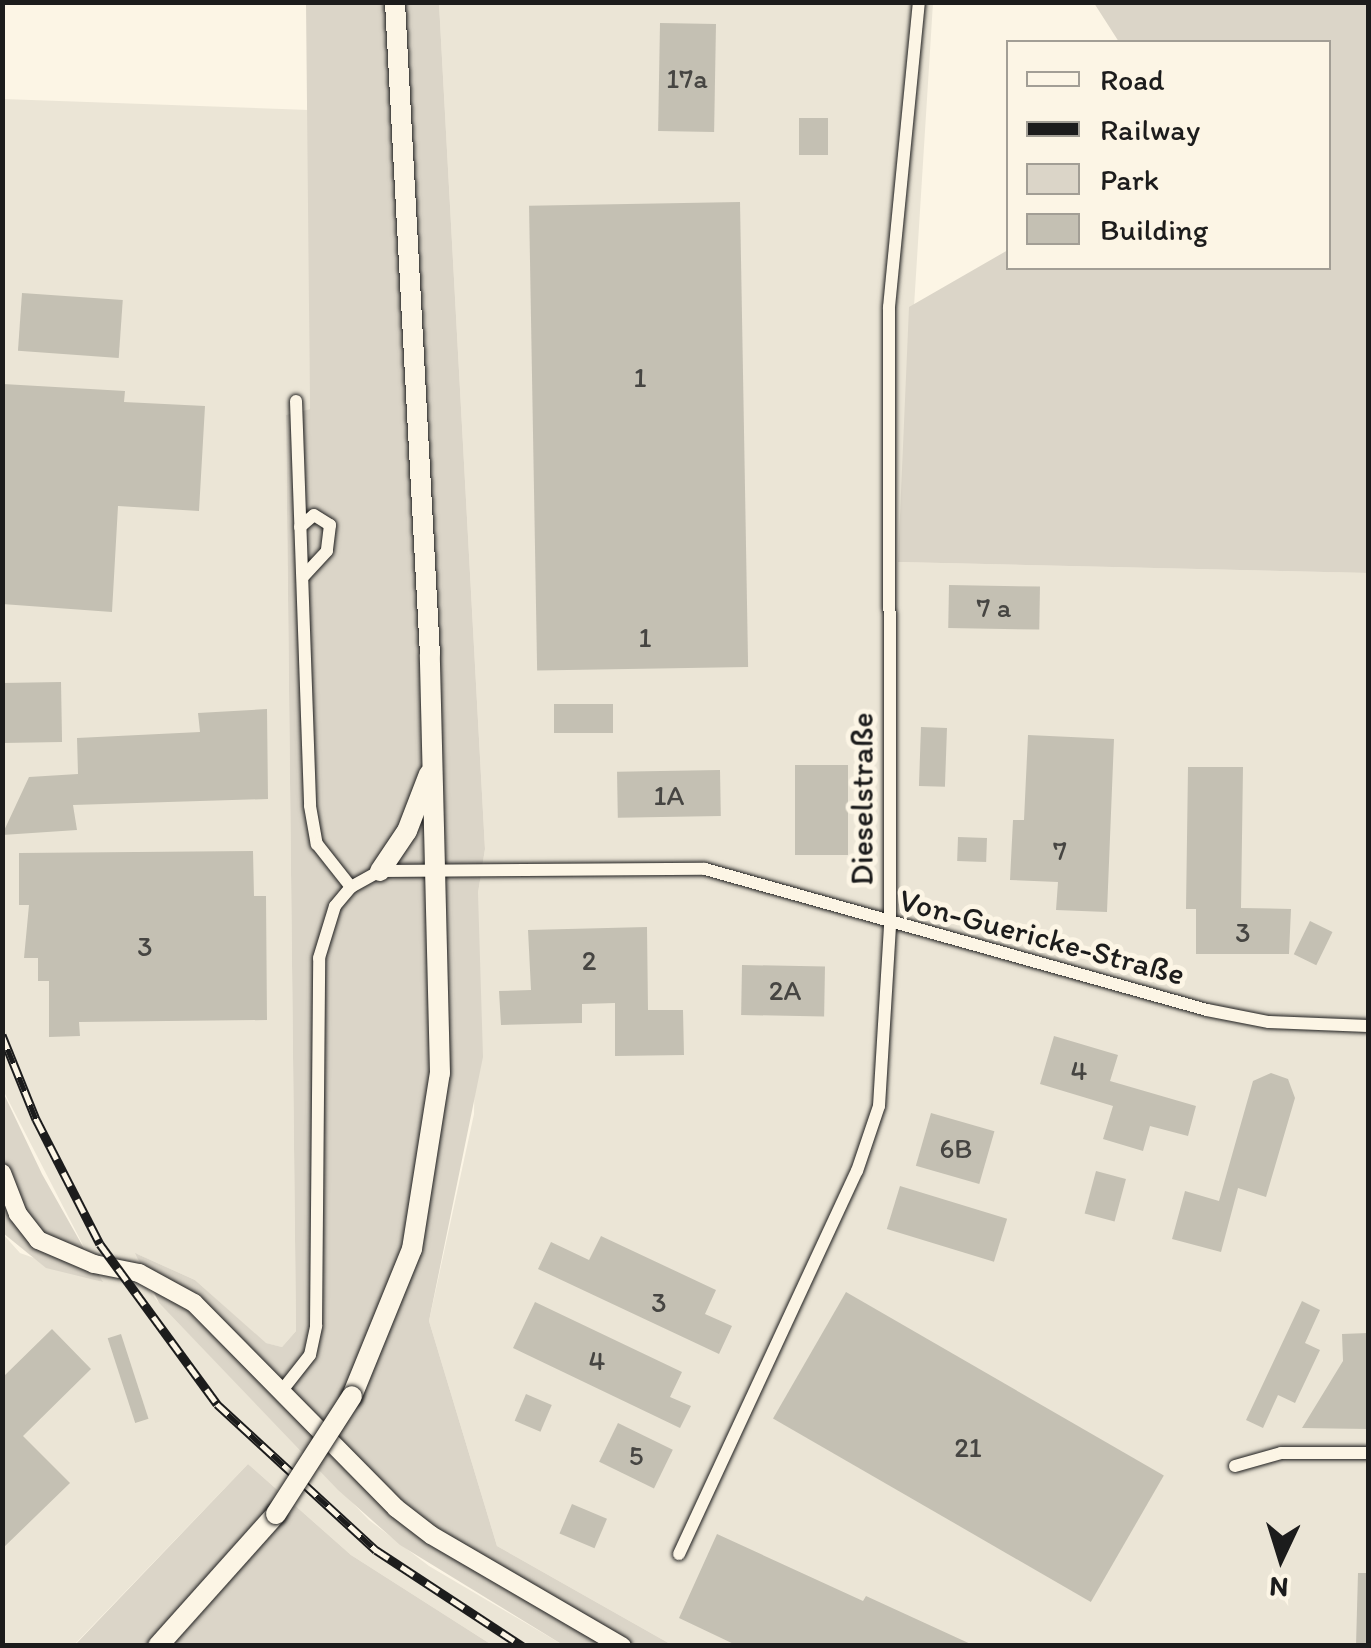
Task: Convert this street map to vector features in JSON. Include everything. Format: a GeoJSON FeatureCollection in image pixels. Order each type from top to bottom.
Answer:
{"type":"FeatureCollection","features":[{"type":"Feature","properties":{"kind":"main road"},"geometry":{"type":"LineString","coordinates":[[158,1646],[276,1514],[352,1396],[400,1286],[431,1155],[441,1013],[434,758],[395,2]]}},
{"type":"Feature","properties":{"kind":"main road"},"geometry":{"type":"LineString","coordinates":[[380,871],[415,814],[434,758]]}},
{"type":"Feature","properties":{"kind":"main road"},"geometry":{"type":"LineString","coordinates":[[2,1173],[18,1214],[38,1240],[174,1289],[430,1535],[622,1646]]}},
{"type":"Feature","properties":{"kind":"street","name":"Dieselstraße"},"geometry":{"type":"LineString","coordinates":[[679,1554],[873,1129],[890,924],[889,307],[919,2]]}},
{"type":"Feature","properties":{"kind":"street"},"geometry":{"type":"LineString","coordinates":[[280,1394],[310,1355],[316,1326],[316,980],[331,915],[352,887],[314,834],[296,401]]}},
{"type":"Feature","properties":{"kind":"street"},"geometry":{"type":"LineString","coordinates":[[300,527],[314,516],[330,524],[328,551],[303,577]]}},
{"type":"Feature","properties":{"kind":"street","name":"Von-Guericke-Straße"},"geometry":{"type":"LineString","coordinates":[[352,887],[380,871],[689,866],[1223,1014],[1368,1026]]}},
{"type":"Feature","properties":{"kind":"street"},"geometry":{"type":"LineString","coordinates":[[1235,1466],[1281,1453],[1368,1453]]}},
{"type":"Feature","properties":{"kind":"shaded area"},"geometry":{"type":"Polygon","coordinates":[[[439,3],[933,3],[898,562],[1368,573],[1368,1645],[672,1645],[497,1546],[429,1321],[474,1114],[478,893],[485,849],[439,3]]]}},
{"type":"Feature","properties":{"kind":"shaded area"},"geometry":{"type":"Polygon","coordinates":[[[3,99],[309,110],[310,409],[286,416],[296,1331],[282,1347],[265,1343],[195,1280],[137,1254],[146,1287],[159,1303],[369,1520],[429,1566],[563,1645],[492,1645],[351,1555],[248,1464],[74,1645],[3,1645],[2,1233],[20,1253],[102,1282],[3,1090],[3,99]]]}},
{"type":"Feature","properties":{"kind":"green space"},"geometry":{"type":"Polygon","coordinates":[[[306,3],[439,3],[485,849],[478,893],[483,1057],[429,1321],[497,1546],[672,1645],[563,1645],[400,1545],[338,1490],[159,1303],[135,1253],[195,1280],[266,1343],[282,1347],[296,1331],[286,415],[310,409],[306,3]]]}},
{"type":"Feature","properties":{"kind":"green space"},"geometry":{"type":"Polygon","coordinates":[[[1094,3],[1368,3],[1368,573],[898,562],[909,307],[1006,251],[1006,270],[1331,270],[1331,40],[1118,40],[1094,3]]]}},
{"type":"Feature","properties":{"kind":"green space"},"geometry":{"type":"Polygon","coordinates":[[[2,1090],[42,1174],[103,1282],[46,1268],[3,1233],[2,1090]]]}},
{"type":"Feature","properties":{"kind":"green space"},"geometry":{"type":"Polygon","coordinates":[[[248,1464],[351,1555],[492,1645],[74,1646],[248,1464]]]}},
{"type":"Feature","properties":{"kind":"building"},"geometry":{"type":"Polygon","coordinates":[[[660,23],[716,24],[714,132],[658,131],[660,23]]]}},
{"type":"Feature","properties":{"kind":"building"},"geometry":{"type":"Polygon","coordinates":[[[799,118],[828,118],[828,155],[799,155],[799,118]]]}},
{"type":"Feature","properties":{"kind":"building"},"geometry":{"type":"Polygon","coordinates":[[[740,202],[748,667],[537,671],[529,206],[740,202]]]}},
{"type":"Feature","properties":{"kind":"building"},"geometry":{"type":"Polygon","coordinates":[[[22,293],[123,300],[119,358],[18,351],[22,293]]]}},
{"type":"Feature","properties":{"kind":"building"},"geometry":{"type":"Polygon","coordinates":[[[3,384],[125,391],[124,402],[205,406],[199,511],[118,506],[112,612],[2,604],[3,384]]]}},
{"type":"Feature","properties":{"kind":"building"},"geometry":{"type":"Polygon","coordinates":[[[949,585],[1040,587],[1039,630],[948,628],[949,585]]]}},
{"type":"Feature","properties":{"kind":"building"},"geometry":{"type":"Polygon","coordinates":[[[61,682],[62,742],[3,743],[2,683],[61,682]]]}},
{"type":"Feature","properties":{"kind":"building"},"geometry":{"type":"Polygon","coordinates":[[[554,704],[613,704],[613,733],[554,733],[554,704]]]}},
{"type":"Feature","properties":{"kind":"building"},"geometry":{"type":"Polygon","coordinates":[[[267,709],[268,799],[73,805],[77,830],[2,835],[29,777],[78,774],[77,738],[200,732],[198,713],[267,709]]]}},
{"type":"Feature","properties":{"kind":"building"},"geometry":{"type":"Polygon","coordinates":[[[921,727],[947,728],[945,787],[919,786],[921,727]]]}},
{"type":"Feature","properties":{"kind":"building"},"geometry":{"type":"Polygon","coordinates":[[[1028,735],[1114,739],[1107,912],[1056,910],[1058,882],[1010,880],[1013,820],[1024,820],[1028,735]]]}},
{"type":"Feature","properties":{"kind":"building"},"geometry":{"type":"Polygon","coordinates":[[[795,765],[848,765],[848,855],[795,855],[795,765]]]}},
{"type":"Feature","properties":{"kind":"building"},"geometry":{"type":"Polygon","coordinates":[[[1188,767],[1243,767],[1241,908],[1291,909],[1289,954],[1196,954],[1196,909],[1186,909],[1188,767]]]}},
{"type":"Feature","properties":{"kind":"building"},"geometry":{"type":"Polygon","coordinates":[[[720,770],[721,816],[618,818],[617,772],[720,770]]]}},
{"type":"Feature","properties":{"kind":"building"},"geometry":{"type":"Polygon","coordinates":[[[958,837],[987,838],[986,862],[957,861],[958,837]]]}},
{"type":"Feature","properties":{"kind":"building"},"geometry":{"type":"Polygon","coordinates":[[[253,851],[254,896],[266,896],[267,1020],[79,1022],[80,1036],[49,1037],[49,981],[38,981],[38,958],[24,958],[29,905],[19,905],[19,853],[253,851]]]}},
{"type":"Feature","properties":{"kind":"building"},"geometry":{"type":"Polygon","coordinates":[[[1310,921],[1332,932],[1316,965],[1294,954],[1310,921]]]}},
{"type":"Feature","properties":{"kind":"building"},"geometry":{"type":"Polygon","coordinates":[[[647,927],[648,1010],[683,1010],[684,1055],[615,1056],[615,1003],[582,1004],[582,1023],[501,1025],[499,991],[531,990],[528,930],[647,927]]]}},
{"type":"Feature","properties":{"kind":"building"},"geometry":{"type":"Polygon","coordinates":[[[742,965],[825,966],[824,1016],[741,1015],[742,965]]]}},
{"type":"Feature","properties":{"kind":"building"},"geometry":{"type":"Polygon","coordinates":[[[1054,1036],[1118,1055],[1110,1081],[1196,1106],[1188,1136],[1150,1126],[1143,1151],[1103,1139],[1113,1106],[1040,1084],[1054,1036]]]}},
{"type":"Feature","properties":{"kind":"building"},"geometry":{"type":"Polygon","coordinates":[[[1271,1073],[1288,1079],[1295,1098],[1266,1197],[1238,1188],[1221,1252],[1172,1239],[1185,1191],[1219,1201],[1253,1081],[1271,1073]]]}},
{"type":"Feature","properties":{"kind":"building"},"geometry":{"type":"Polygon","coordinates":[[[931,1113],[994,1131],[979,1184],[916,1166],[931,1113]]]}},
{"type":"Feature","properties":{"kind":"building"},"geometry":{"type":"Polygon","coordinates":[[[1096,1171],[1126,1179],[1115,1222],[1085,1214],[1096,1171]]]}},
{"type":"Feature","properties":{"kind":"building"},"geometry":{"type":"Polygon","coordinates":[[[900,1186],[1007,1219],[994,1262],[887,1229],[900,1186]]]}},
{"type":"Feature","properties":{"kind":"building"},"geometry":{"type":"Polygon","coordinates":[[[601,1236],[716,1290],[705,1314],[732,1326],[719,1354],[538,1269],[551,1242],[589,1260],[601,1236]]]}},
{"type":"Feature","properties":{"kind":"building"},"geometry":{"type":"Polygon","coordinates":[[[846,1292],[1164,1476],[1091,1602],[773,1418],[846,1292]]]}},
{"type":"Feature","properties":{"kind":"building"},"geometry":{"type":"Polygon","coordinates":[[[1302,1301],[1320,1310],[1305,1343],[1320,1350],[1295,1403],[1278,1395],[1263,1428],[1246,1420],[1302,1301]]]}},
{"type":"Feature","properties":{"kind":"building"},"geometry":{"type":"Polygon","coordinates":[[[535,1302],[682,1372],[670,1397],[691,1406],[680,1428],[513,1348],[535,1302]]]}},
{"type":"Feature","properties":{"kind":"building"},"geometry":{"type":"Polygon","coordinates":[[[52,1329],[91,1369],[23,1436],[70,1483],[2,1549],[2,1378],[52,1329]]]}},
{"type":"Feature","properties":{"kind":"building"},"geometry":{"type":"Polygon","coordinates":[[[1368,1333],[1368,1429],[1302,1428],[1343,1361],[1342,1334],[1368,1333]]]}},
{"type":"Feature","properties":{"kind":"building"},"geometry":{"type":"Polygon","coordinates":[[[121,1334],[149,1419],[135,1423],[108,1338],[121,1334]]]}},
{"type":"Feature","properties":{"kind":"building"},"geometry":{"type":"Polygon","coordinates":[[[526,1394],[552,1405],[540,1432],[515,1421],[526,1394]]]}},
{"type":"Feature","properties":{"kind":"building"},"geometry":{"type":"Polygon","coordinates":[[[618,1423],[673,1450],[654,1488],[599,1462],[618,1423]]]}},
{"type":"Feature","properties":{"kind":"building"},"geometry":{"type":"Polygon","coordinates":[[[572,1504],[607,1519],[594,1548],[559,1533],[572,1504]]]}},
{"type":"Feature","properties":{"kind":"building"},"geometry":{"type":"Polygon","coordinates":[[[717,1534],[863,1601],[866,1596],[975,1646],[738,1646],[679,1618],[717,1534]]]}},
{"type":"Feature","properties":{"kind":"building"},"geometry":{"type":"Polygon","coordinates":[[[1358,1573],[1368,1573],[1368,1646],[1356,1646],[1358,1573]]]}},
{"type":"Feature","properties":{"kind":"railway"},"geometry":{"type":"LineString","coordinates":[[2,1035],[36,1119],[100,1244],[217,1404],[376,1550],[522,1646]]}}]}
